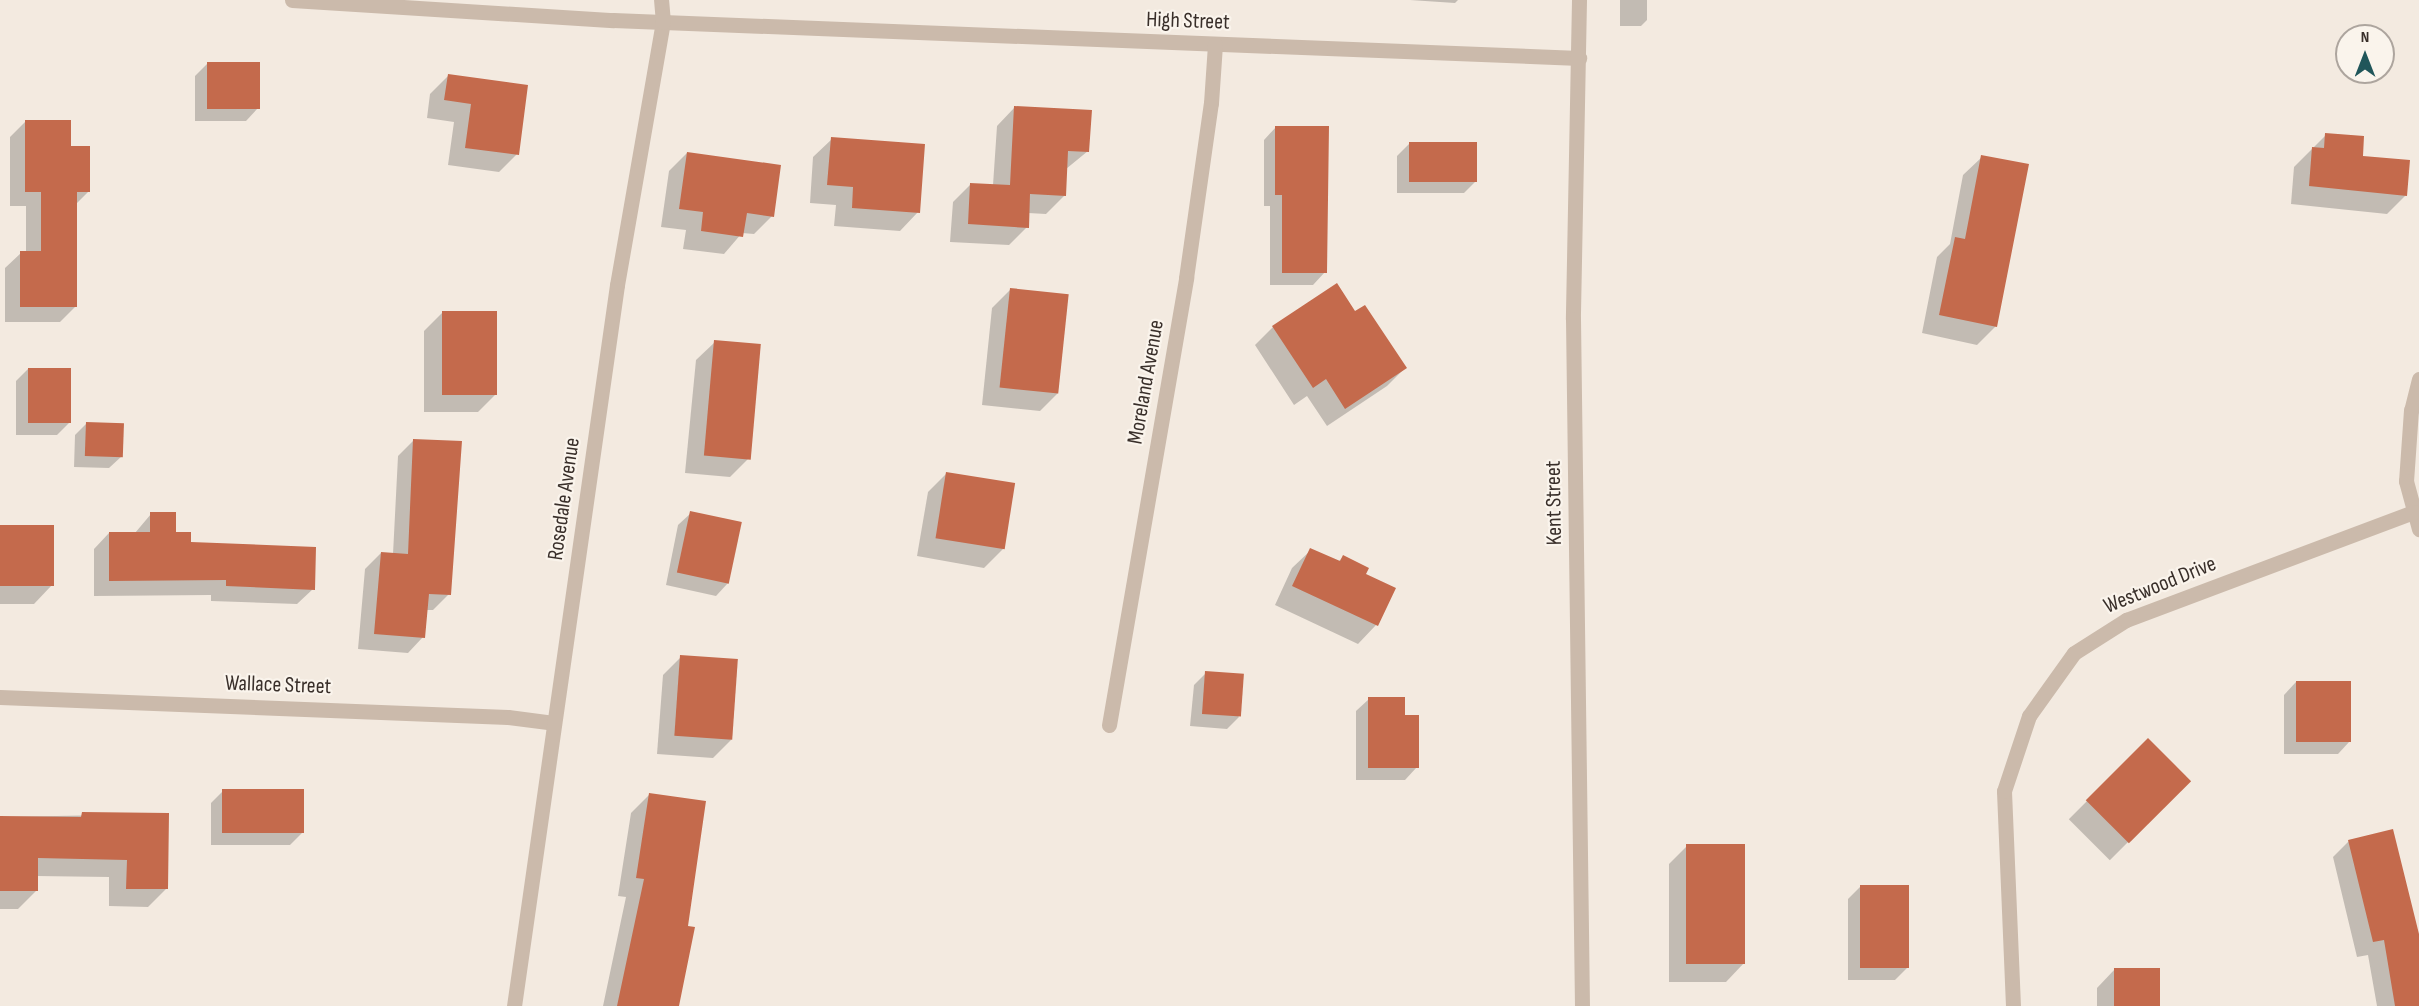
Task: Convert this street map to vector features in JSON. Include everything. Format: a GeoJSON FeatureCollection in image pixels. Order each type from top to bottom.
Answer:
{"type":"FeatureCollection","features":[{"type":"Feature","properties":{"kind":"street","name":"High Street"},"geometry":{"type":"LineString","coordinates":[[292,0],[663,22],[1579,58]]}},
{"type":"Feature","properties":{"kind":"street","name":"Rosedale Avenue"},"geometry":{"type":"LineString","coordinates":[[514,1006],[617,285],[663,22],[661,0]]}},
{"type":"Feature","properties":{"kind":"street","name":"Kent Street"},"geometry":{"type":"LineString","coordinates":[[1579,0],[1573,319],[1582,1006]]}},
{"type":"Feature","properties":{"kind":"street","name":"Moreland Avenue"},"geometry":{"type":"LineString","coordinates":[[1109,725],[1186,278],[1211,103],[1215,44]]}},
{"type":"Feature","properties":{"kind":"street"},"geometry":{"type":"LineString","coordinates":[[2419,379],[2411,410],[2406,481],[2419,530]]}},
{"type":"Feature","properties":{"kind":"street","name":"Westwood Drive"},"geometry":{"type":"LineString","coordinates":[[2013,1006],[2004,791],[2029,716],[2074,653],[2126,620],[2413,512]]}},
{"type":"Feature","properties":{"kind":"street","name":"Wallace Street"},"geometry":{"type":"LineString","coordinates":[[0,697],[508,717],[554,723]]}},
{"type":"Feature","properties":{"kind":"building"},"geometry":{"type":"Polygon","coordinates":[[[207,62],[260,62],[260,109],[207,109],[207,62]]]}},
{"type":"Feature","properties":{"kind":"building"},"geometry":{"type":"Polygon","coordinates":[[[448,74],[528,85],[519,155],[465,148],[471,104],[444,100],[448,74]]]}},
{"type":"Feature","properties":{"kind":"building"},"geometry":{"type":"Polygon","coordinates":[[[1014,106],[1092,110],[1089,152],[1068,151],[1066,196],[1030,194],[1029,228],[968,224],[970,183],[1010,185],[1014,106]]]}},
{"type":"Feature","properties":{"kind":"building"},"geometry":{"type":"Polygon","coordinates":[[[25,120],[71,120],[71,146],[90,146],[90,192],[77,192],[77,307],[20,307],[20,251],[41,251],[41,192],[25,192],[25,120]]]}},
{"type":"Feature","properties":{"kind":"building"},"geometry":{"type":"Polygon","coordinates":[[[1275,126],[1329,126],[1327,273],[1282,273],[1282,195],[1275,195],[1275,126]]]}},
{"type":"Feature","properties":{"kind":"building"},"geometry":{"type":"Polygon","coordinates":[[[2325,133],[2364,136],[2363,156],[2410,160],[2407,196],[2309,186],[2312,147],[2324,148],[2325,133]]]}},
{"type":"Feature","properties":{"kind":"building"},"geometry":{"type":"Polygon","coordinates":[[[831,137],[925,144],[920,213],[852,208],[853,187],[827,185],[831,137]]]}},
{"type":"Feature","properties":{"kind":"building"},"geometry":{"type":"Polygon","coordinates":[[[1409,142],[1477,142],[1477,182],[1409,182],[1409,142]]]}},
{"type":"Feature","properties":{"kind":"building"},"geometry":{"type":"Polygon","coordinates":[[[687,152],[781,165],[774,217],[747,213],[743,237],[701,231],[703,212],[679,209],[687,152]]]}},
{"type":"Feature","properties":{"kind":"building"},"geometry":{"type":"Polygon","coordinates":[[[1981,155],[2029,164],[1997,327],[1939,315],[1955,237],[1965,239],[1981,155]]]}},
{"type":"Feature","properties":{"kind":"building"},"geometry":{"type":"Polygon","coordinates":[[[1337,283],[1355,311],[1365,305],[1407,368],[1345,409],[1326,379],[1313,388],[1272,326],[1337,283]]]}},
{"type":"Feature","properties":{"kind":"building"},"geometry":{"type":"Polygon","coordinates":[[[1010,288],[1069,294],[1058,394],[1000,387],[1010,288]]]}},
{"type":"Feature","properties":{"kind":"building"},"geometry":{"type":"Polygon","coordinates":[[[442,311],[497,311],[497,395],[442,395],[442,311]]]}},
{"type":"Feature","properties":{"kind":"building"},"geometry":{"type":"Polygon","coordinates":[[[714,340],[761,344],[751,460],[704,456],[714,340]]]}},
{"type":"Feature","properties":{"kind":"building"},"geometry":{"type":"Polygon","coordinates":[[[28,368],[71,368],[71,423],[28,423],[28,368]]]}},
{"type":"Feature","properties":{"kind":"building"},"geometry":{"type":"Polygon","coordinates":[[[86,422],[124,423],[123,457],[85,456],[86,422]]]}},
{"type":"Feature","properties":{"kind":"building"},"geometry":{"type":"Polygon","coordinates":[[[413,439],[462,441],[451,595],[429,594],[425,638],[374,634],[381,552],[408,554],[413,439]]]}},
{"type":"Feature","properties":{"kind":"building"},"geometry":{"type":"Polygon","coordinates":[[[946,472],[1015,483],[1005,549],[936,538],[946,472]]]}},
{"type":"Feature","properties":{"kind":"building"},"geometry":{"type":"Polygon","coordinates":[[[690,511],[742,522],[729,584],[677,573],[690,511]]]}},
{"type":"Feature","properties":{"kind":"building"},"geometry":{"type":"Polygon","coordinates":[[[150,512],[176,512],[176,532],[191,532],[191,542],[316,547],[315,590],[226,586],[226,580],[109,581],[109,532],[150,532],[150,512]]]}},
{"type":"Feature","properties":{"kind":"building"},"geometry":{"type":"Polygon","coordinates":[[[0,525],[54,525],[54,586],[0,586],[0,525]]]}},
{"type":"Feature","properties":{"kind":"building"},"geometry":{"type":"Polygon","coordinates":[[[1310,548],[1340,561],[1343,555],[1369,568],[1366,574],[1396,588],[1378,626],[1292,586],[1310,548]]]}},
{"type":"Feature","properties":{"kind":"building"},"geometry":{"type":"Polygon","coordinates":[[[680,655],[738,659],[732,740],[674,736],[680,655]]]}},
{"type":"Feature","properties":{"kind":"building"},"geometry":{"type":"Polygon","coordinates":[[[1205,671],[1244,674],[1241,717],[1202,714],[1205,671]]]}},
{"type":"Feature","properties":{"kind":"building"},"geometry":{"type":"Polygon","coordinates":[[[2296,681],[2351,681],[2351,742],[2296,742],[2296,681]]]}},
{"type":"Feature","properties":{"kind":"building"},"geometry":{"type":"Polygon","coordinates":[[[1368,697],[1405,697],[1405,715],[1419,715],[1419,768],[1368,768],[1368,697]]]}},
{"type":"Feature","properties":{"kind":"building"},"geometry":{"type":"Polygon","coordinates":[[[2148,738],[2191,781],[2129,843],[2086,800],[2148,738]]]}},
{"type":"Feature","properties":{"kind":"building"},"geometry":{"type":"Polygon","coordinates":[[[222,789],[304,789],[304,833],[222,833],[222,789]]]}},
{"type":"Feature","properties":{"kind":"building"},"geometry":{"type":"Polygon","coordinates":[[[649,793],[706,801],[688,926],[695,927],[679,1006],[617,1006],[644,879],[636,878],[649,793]]]}},
{"type":"Feature","properties":{"kind":"building"},"geometry":{"type":"Polygon","coordinates":[[[82,812],[169,813],[168,889],[126,889],[127,860],[38,858],[38,891],[0,891],[0,816],[81,817],[82,812]]]}},
{"type":"Feature","properties":{"kind":"building"},"geometry":{"type":"Polygon","coordinates":[[[2393,829],[2419,934],[2419,1006],[2395,1006],[2384,940],[2373,942],[2348,840],[2393,829]]]}},
{"type":"Feature","properties":{"kind":"building"},"geometry":{"type":"Polygon","coordinates":[[[1686,844],[1745,844],[1745,964],[1686,964],[1686,844]]]}},
{"type":"Feature","properties":{"kind":"building"},"geometry":{"type":"Polygon","coordinates":[[[1860,885],[1909,885],[1909,968],[1860,968],[1860,885]]]}},
{"type":"Feature","properties":{"kind":"building"},"geometry":{"type":"Polygon","coordinates":[[[2114,968],[2160,968],[2160,1006],[2114,1006],[2114,968]]]}}]}
